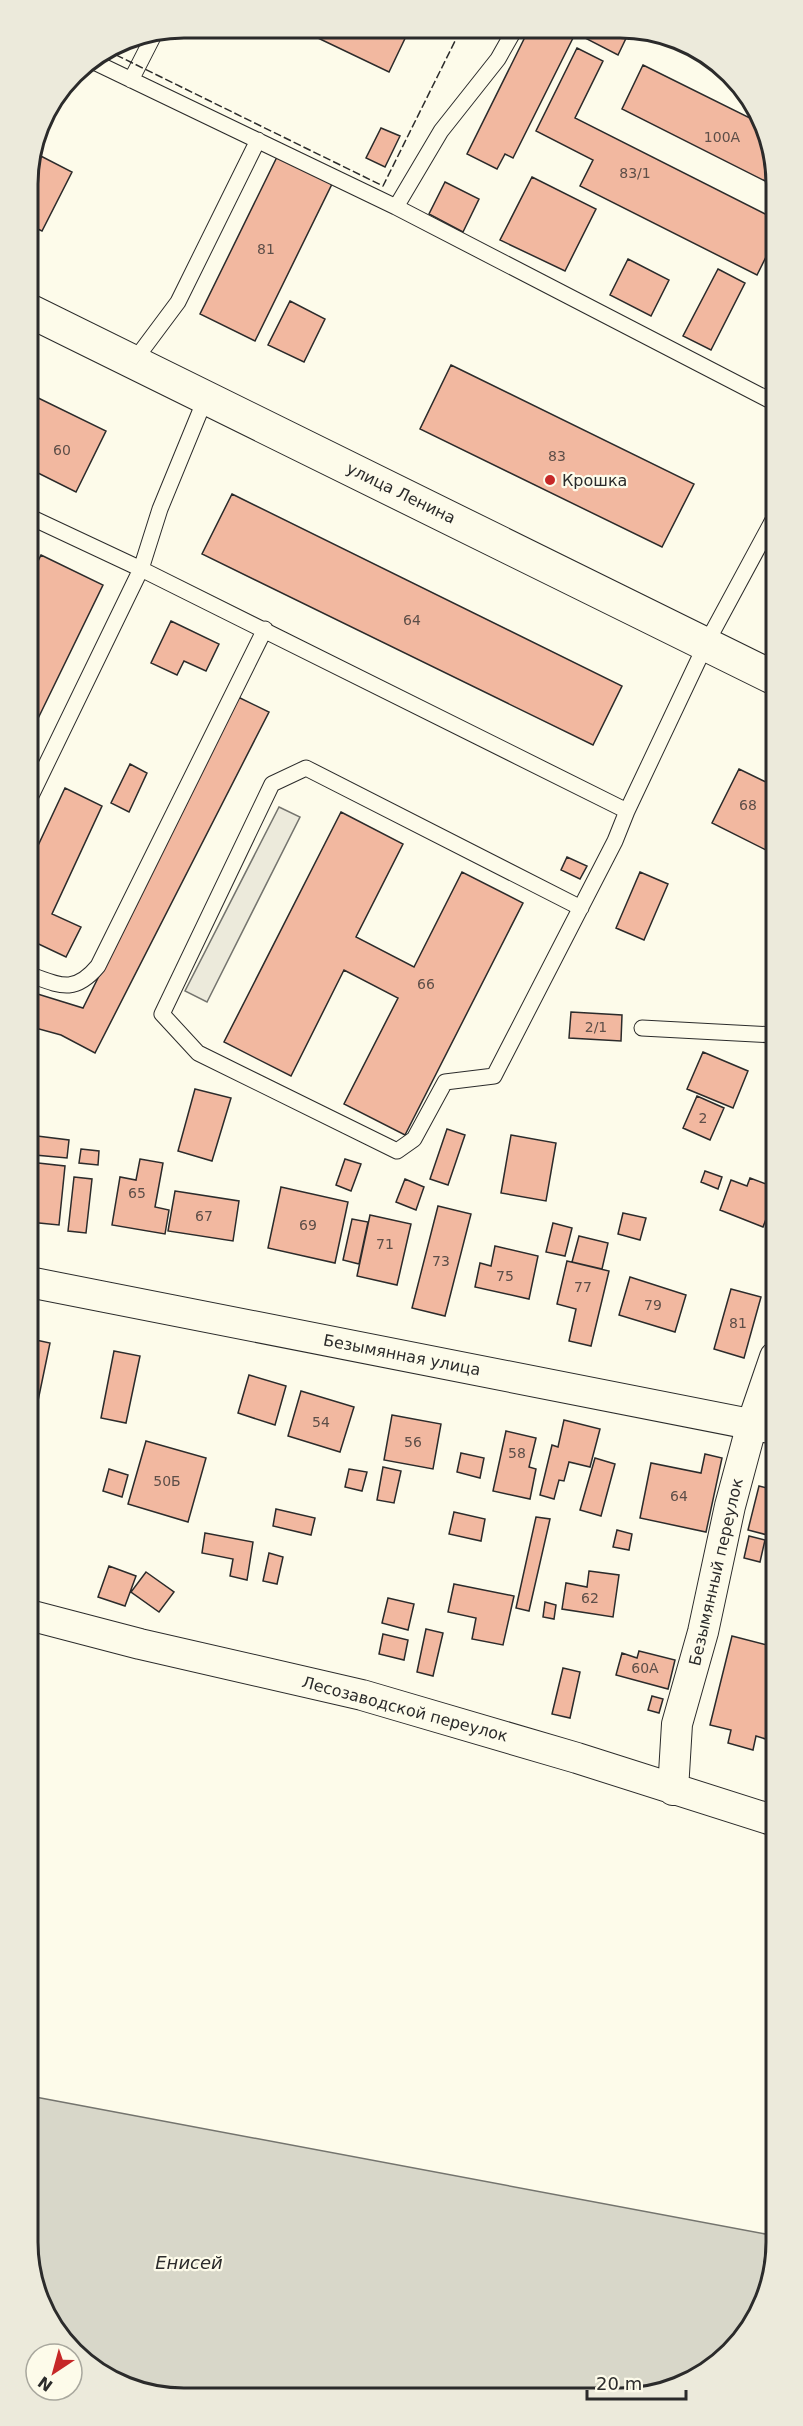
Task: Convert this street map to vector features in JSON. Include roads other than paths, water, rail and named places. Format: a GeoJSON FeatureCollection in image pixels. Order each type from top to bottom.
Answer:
{"type":"FeatureCollection","features":[{"type":"Feature","properties":{"kind":"street","name":"улица Ленина"},"geometry":{"type":"LineString","coordinates":[[38,315],[766,674]]}},
{"type":"Feature","properties":{"kind":"street","name":"Безымянная улица"},"geometry":{"type":"LineString","coordinates":[[38,1284],[764,1426]]}},
{"type":"Feature","properties":{"kind":"street","name":"Безымянный переулок"},"geometry":{"type":"LineString","coordinates":[[673,1790],[677,1724],[703,1632],[730,1506],[764,1426]]}},
{"type":"Feature","properties":{"kind":"street","name":"Лесозаводской переулок"},"geometry":{"type":"LineString","coordinates":[[38,1617],[140,1644],[362,1695],[578,1758],[765,1818]]}},
{"type":"Feature","properties":{"kind":"lane"},"geometry":{"type":"LineString","coordinates":[[396,207],[441,131],[498,59],[510,38]]}},
{"type":"Feature","properties":{"kind":"lane"},"geometry":{"type":"LineString","coordinates":[[131,80],[151,41]]}},
{"type":"Feature","properties":{"kind":"lane"},"geometry":{"type":"LineString","coordinates":[[99,64],[396,207],[766,398]]}},
{"type":"Feature","properties":{"kind":"lane"},"geometry":{"type":"LineString","coordinates":[[134,361],[178,302],[258,140]]}},
{"type":"Feature","properties":{"kind":"lane"},"geometry":{"type":"LineString","coordinates":[[38,781],[141,569],[160,509],[206,397]]}},
{"type":"Feature","properties":{"kind":"lane"},"geometry":{"type":"LineString","coordinates":[[38,521],[265,629],[627,811]]}},
{"type":"Feature","properties":{"kind":"lane"},"geometry":{"type":"LineString","coordinates":[[581,908],[306,768],[272,784],[162,1014],[198,1053],[397,1151],[414,1139],[445,1082],[494,1076],[581,908],[615,841],[706,644],[766,533]]}},
{"type":"Feature","properties":{"kind":"lane"},"geometry":{"type":"LineString","coordinates":[[38,978],[59,985],[75,985],[87,979],[98,966],[265,629]]}},
{"type":"Feature","properties":{"kind":"lane"},"geometry":{"type":"LineString","coordinates":[[642,1028],[766,1035]]}},
{"type":"Feature","properties":{"kind":"water","name":"Енисей"},"geometry":{"type":"Polygon","coordinates":[[[38,2098],[765,2234],[761,2281],[741,2324],[729,2339],[693,2369],[667,2381],[629,2388],[174,2388],[155,2386],[136,2381],[110,2369],[84,2349],[84,2342],[77,2342],[74,2339],[62,2324],[45,2290],[40,2271],[38,2098]]]}},
{"type":"Feature","properties":{"kind":"place","name":"Крошка"},"geometry":{"type":"Point","coordinates":[550,480]}}]}
